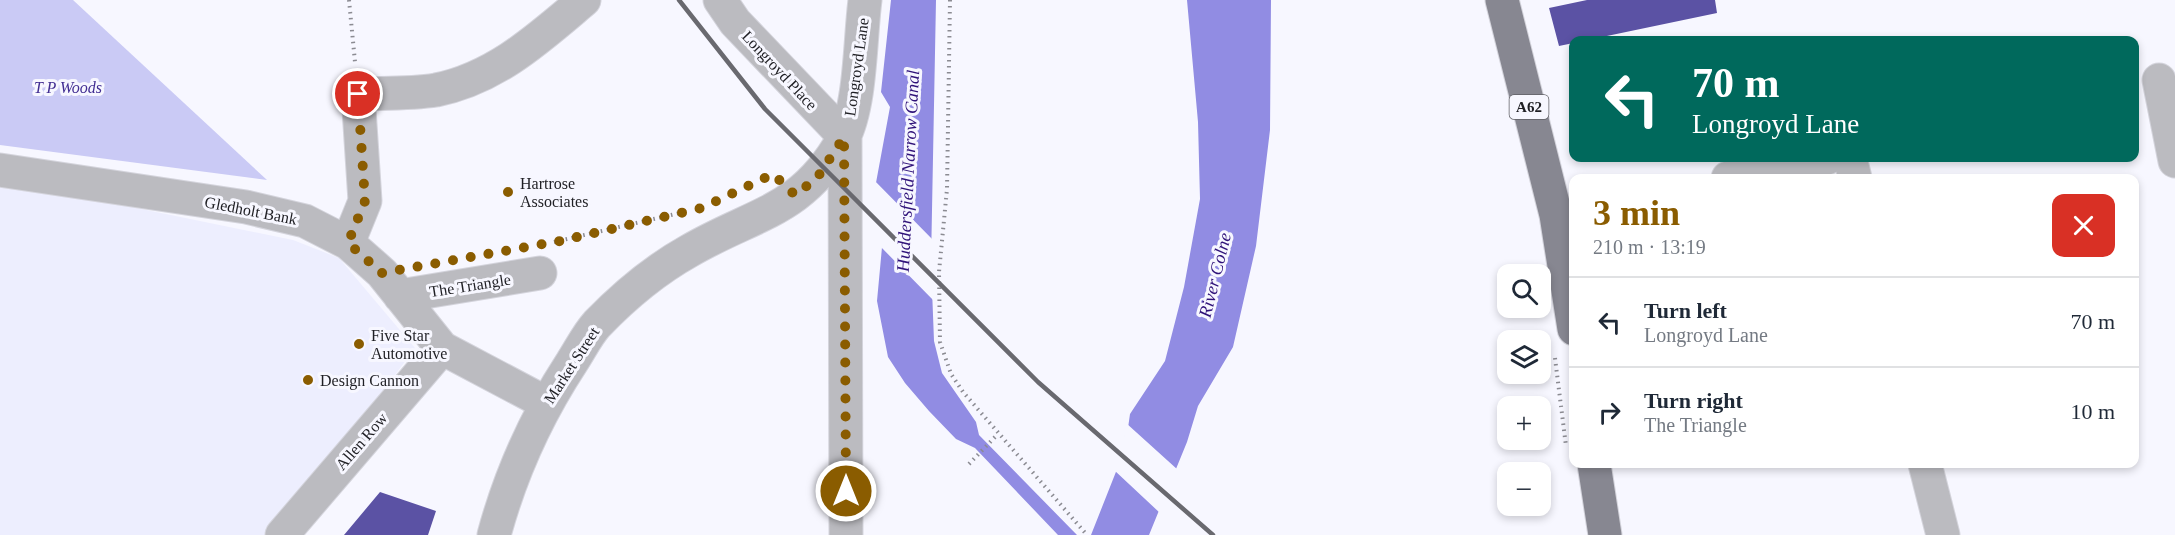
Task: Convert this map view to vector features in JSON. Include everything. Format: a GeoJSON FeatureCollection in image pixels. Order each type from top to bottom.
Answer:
{"type":"FeatureCollection","features":[{"type":"Feature","properties":{"kind":"main road","name":"A62"},"geometry":{"type":"LineString","coordinates":[[1502,0],[1565,213],[1569,265]]}},
{"type":"Feature","properties":{"kind":"main road"},"geometry":{"type":"LineString","coordinates":[[1595,468],[1605,535]]}},
{"type":"Feature","properties":{"kind":"street"},"geometry":{"type":"LineString","coordinates":[[348,243],[365,201],[358,94],[436,90],[492,71],[521,54],[584,0]]}},
{"type":"Feature","properties":{"kind":"street","name":"Longroyd Place"},"geometry":{"type":"LineString","coordinates":[[720,0],[735,22],[844,137]]}},
{"type":"Feature","properties":{"kind":"street","name":"Longroyd Lane"},"geometry":{"type":"LineString","coordinates":[[773,211],[817,178],[844,137],[855,96],[865,0]]}},
{"type":"Feature","properties":{"kind":"street"},"geometry":{"type":"LineString","coordinates":[[2156,81],[2175,161]]}},
{"type":"Feature","properties":{"kind":"street"},"geometry":{"type":"LineString","coordinates":[[844,137],[846,535]]}},
{"type":"Feature","properties":{"kind":"street"},"geometry":{"type":"LineString","coordinates":[[1748,174],[1807,162]]}},
{"type":"Feature","properties":{"kind":"street","name":"Gledholt Bank"},"geometry":{"type":"LineString","coordinates":[[0,170],[246,207],[305,221],[348,243],[382,273],[442,348],[546,403]]}},
{"type":"Feature","properties":{"kind":"street","name":"Market Street"},"geometry":{"type":"LineString","coordinates":[[494,535],[507,486],[546,403],[595,326],[644,280],[690,250],[773,211]]}},
{"type":"Feature","properties":{"kind":"street","name":"The Triangle"},"geometry":{"type":"LineString","coordinates":[[400,296],[544,258]]}},
{"type":"Feature","properties":{"kind":"street","name":"Allen Row"},"geometry":{"type":"LineString","coordinates":[[282,535],[442,348]]}},
{"type":"Feature","properties":{"kind":"street"},"geometry":{"type":"LineString","coordinates":[[1926,468],[1943,535]]}},
{"type":"Feature","properties":{"kind":"path"},"geometry":{"type":"LineString","coordinates":[[349,0],[358,94]]}},
{"type":"Feature","properties":{"kind":"path"},"geometry":{"type":"LineString","coordinates":[[950,0],[947,189],[939,272],[940,342],[951,374],[963,392],[1087,535]]}},
{"type":"Feature","properties":{"kind":"path"},"geometry":{"type":"LineString","coordinates":[[544,258],[691,211]]}},
{"type":"Feature","properties":{"kind":"path"},"geometry":{"type":"LineString","coordinates":[[969,464],[995,437]]}},
{"type":"Feature","properties":{"kind":"shaded area"},"geometry":{"type":"Polygon","coordinates":[[[0,180],[293,240],[339,258],[415,348],[276,535],[0,535],[0,180]]]}},
{"type":"Feature","properties":{"kind":"green space","name":"T P Woods"},"geometry":{"type":"Polygon","coordinates":[[[0,0],[73,0],[267,180],[0,145],[0,0]]]}},
{"type":"Feature","properties":{"kind":"water","name":"Huddersfield Narrow Canal"},"geometry":{"type":"Polygon","coordinates":[[[891,0],[936,0],[931,263],[934,341],[942,373],[976,422],[979,435],[1077,535],[1058,535],[975,448],[956,439],[905,383],[888,357],[877,301],[885,215],[873,199],[890,107],[881,92],[891,0]]]}},
{"type":"Feature","properties":{"kind":"water","name":"River Colne"},"geometry":{"type":"Polygon","coordinates":[[[1187,0],[1271,0],[1270,130],[1256,246],[1233,347],[1198,406],[1187,442],[1149,535],[1091,535],[1125,449],[1130,414],[1165,361],[1184,287],[1200,199],[1198,122],[1187,0]]]}},
{"type":"Feature","properties":{"kind":"pier"},"geometry":{"type":"Polygon","coordinates":[[[873,179],[934,241],[935,302],[879,245],[882,216],[870,199],[873,179]]]}},
{"type":"Feature","properties":{"kind":"pier"},"geometry":{"type":"Polygon","coordinates":[[[1126,423],[1178,470],[1160,513],[1114,470],[1123,449],[1126,423]]]}},
{"type":"Feature","properties":{"kind":"building"},"geometry":{"type":"Polygon","coordinates":[[[1587,0],[1715,0],[1717,13],[1607,36],[1569,36],[1569,44],[1559,46],[1549,8],[1587,0]]]}},
{"type":"Feature","properties":{"kind":"building"},"geometry":{"type":"Polygon","coordinates":[[[380,492],[436,511],[428,535],[344,535],[380,492]]]}},
{"type":"Feature","properties":{"kind":"railway"},"geometry":{"type":"LineString","coordinates":[[679,0],[765,109],[1038,382],[1213,535]]}},
{"type":"Feature","properties":{"kind":"place","name":"Hartrose Associates"},"geometry":{"type":"Point","coordinates":[508,192]}},
{"type":"Feature","properties":{"kind":"place","name":"Five Star Automotive"},"geometry":{"type":"Point","coordinates":[359,344]}},
{"type":"Feature","properties":{"kind":"place","name":"Design Cannon"},"geometry":{"type":"Point","coordinates":[308,380]}},
{"type":"Feature","properties":{"kind":"route"},"geometry":{"type":"LineString","coordinates":[[358,94],[365,201],[348,243],[382,273],[560,241],[702,208],[773,174],[795,195],[817,178],[844,137],[846,491]]}}]}
